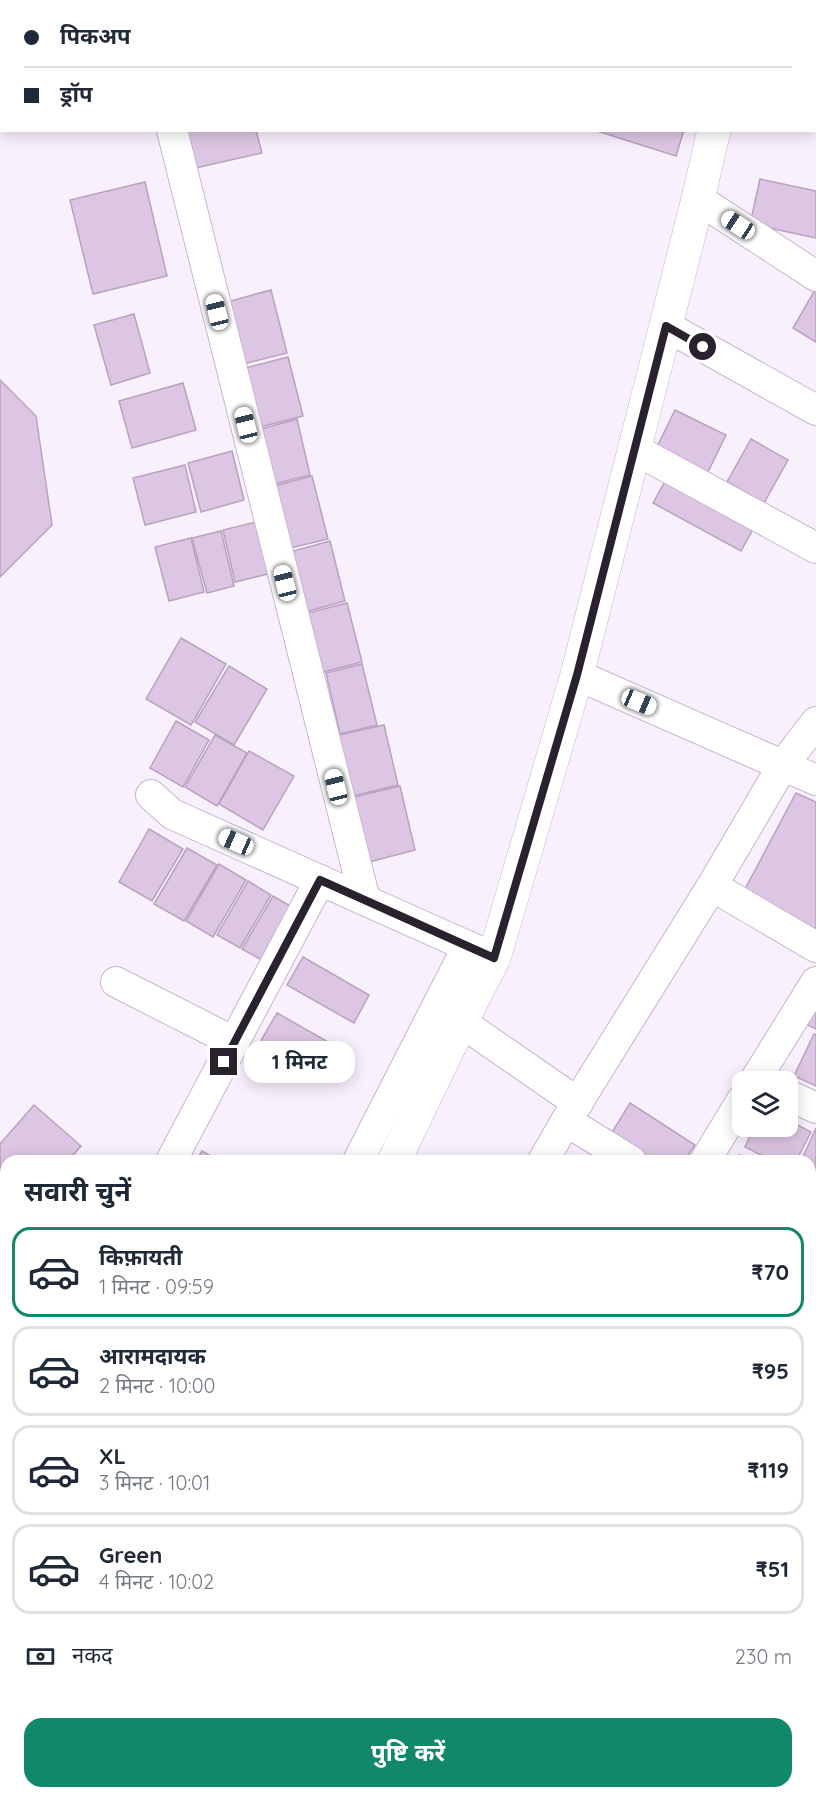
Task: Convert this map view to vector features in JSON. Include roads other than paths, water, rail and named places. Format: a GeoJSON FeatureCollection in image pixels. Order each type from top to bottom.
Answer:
{"type":"FeatureCollection","features":[{"type":"Feature","properties":{"kind":"street"},"geometry":{"type":"LineString","coordinates":[[173,132],[365,900]]}},
{"type":"Feature","properties":{"kind":"street"},"geometry":{"type":"LineString","coordinates":[[397,1155],[461,1022],[481,952],[577,675],[714,132]]}},
{"type":"Feature","properties":{"kind":"street"},"geometry":{"type":"LineString","coordinates":[[698,199],[816,276]]}},
{"type":"Feature","properties":{"kind":"street"},"geometry":{"type":"LineString","coordinates":[[666,326],[816,410]]}},
{"type":"Feature","properties":{"kind":"street"},"geometry":{"type":"LineString","coordinates":[[634,449],[816,548]]}},
{"type":"Feature","properties":{"kind":"street"},"geometry":{"type":"LineString","coordinates":[[577,675],[816,780]]}},
{"type":"Feature","properties":{"kind":"street"},"geometry":{"type":"LineString","coordinates":[[547,1155],[712,886],[783,765],[816,722]]}},
{"type":"Feature","properties":{"kind":"street"},"geometry":{"type":"LineString","coordinates":[[151,795],[172,814],[481,952]]}},
{"type":"Feature","properties":{"kind":"street"},"geometry":{"type":"LineString","coordinates":[[174,1155],[320,880]]}},
{"type":"Feature","properties":{"kind":"street"},"geometry":{"type":"LineString","coordinates":[[712,886],[816,947]]}},
{"type":"Feature","properties":{"kind":"street"},"geometry":{"type":"LineString","coordinates":[[362,1155],[481,952]]}},
{"type":"Feature","properties":{"kind":"street"},"geometry":{"type":"LineString","coordinates":[[116,982],[234,1042]]}},
{"type":"Feature","properties":{"kind":"street"},"geometry":{"type":"LineString","coordinates":[[761,1071],[816,982]]}},
{"type":"Feature","properties":{"kind":"street"},"geometry":{"type":"LineString","coordinates":[[461,1022],[624,1155]]}},
{"type":"Feature","properties":{"kind":"street"},"geometry":{"type":"LineString","coordinates":[[798,1100],[816,1108]]}},
{"type":"Feature","properties":{"kind":"street"},"geometry":{"type":"LineString","coordinates":[[709,1155],[732,1116]]}}]}
